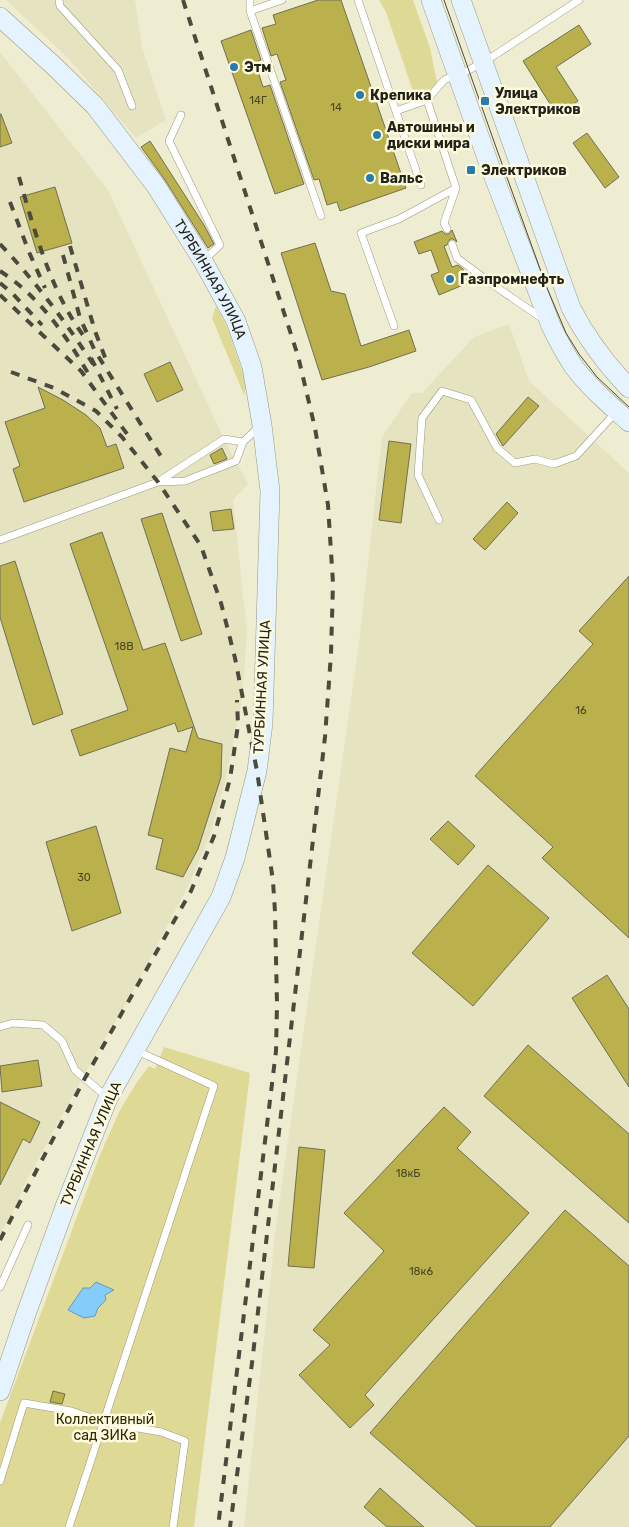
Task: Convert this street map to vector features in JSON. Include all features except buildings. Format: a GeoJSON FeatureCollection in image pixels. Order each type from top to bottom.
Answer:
{"type":"FeatureCollection","features":[{"type":"Feature","properties":{"kind":"main road"},"geometry":{"type":"LineString","coordinates":[[431,0],[472,68],[580,326],[609,366],[629,388]]}},
{"type":"Feature","properties":{"kind":"main road"},"geometry":{"type":"LineString","coordinates":[[461,0],[489,164],[552,326],[562,348],[574,367],[592,388],[623,416]]}},
{"type":"Feature","properties":{"kind":"main road","name":"ТУРБИННАЯ УЛИЦА"},"geometry":{"type":"LineString","coordinates":[[0,17],[95,106],[156,186],[203,261],[236,320],[252,367],[262,424],[270,491],[263,723],[257,771],[235,858],[221,897],[108,1098],[63,1213],[1,1384]]}},
{"type":"Feature","properties":{"kind":"lane"},"geometry":{"type":"LineString","coordinates":[[59,0],[60,6],[118,70],[132,106]]}},
{"type":"Feature","properties":{"kind":"lane"},"geometry":{"type":"LineString","coordinates":[[250,0],[250,11],[321,216]]}},
{"type":"Feature","properties":{"kind":"lane"},"geometry":{"type":"LineString","coordinates":[[250,11],[282,0]]}},
{"type":"Feature","properties":{"kind":"lane"},"geometry":{"type":"LineString","coordinates":[[358,0],[421,185]]}},
{"type":"Feature","properties":{"kind":"lane"},"geometry":{"type":"LineString","coordinates":[[396,111],[427,100],[444,80],[472,68],[579,0]]}},
{"type":"Feature","properties":{"kind":"lane"},"geometry":{"type":"LineString","coordinates":[[427,100],[456,188],[444,224],[447,229]]}},
{"type":"Feature","properties":{"kind":"lane"},"geometry":{"type":"LineString","coordinates":[[181,115],[169,141],[220,245],[203,261]]}},
{"type":"Feature","properties":{"kind":"lane"},"geometry":{"type":"LineString","coordinates":[[394,326],[361,233],[399,219],[456,188]]}},
{"type":"Feature","properties":{"kind":"lane"},"geometry":{"type":"LineString","coordinates":[[452,244],[457,258],[552,326]]}},
{"type":"Feature","properties":{"kind":"lane"},"geometry":{"type":"LineString","coordinates":[[439,520],[418,474],[422,418],[442,391],[471,400],[497,448],[516,463],[535,459],[554,464],[576,456],[623,416]]}},
{"type":"Feature","properties":{"kind":"lane"},"geometry":{"type":"LineString","coordinates":[[158,482],[185,481],[236,461],[243,442],[262,424]]}},
{"type":"Feature","properties":{"kind":"lane"},"geometry":{"type":"LineString","coordinates":[[0,540],[158,482],[224,439],[243,442]]}},
{"type":"Feature","properties":{"kind":"lane"},"geometry":{"type":"LineString","coordinates":[[0,1027],[13,1023],[43,1025],[62,1041],[75,1070],[108,1098]]}},
{"type":"Feature","properties":{"kind":"lane"},"geometry":{"type":"LineString","coordinates":[[69,1527],[214,1086],[134,1049]]}},
{"type":"Feature","properties":{"kind":"lane"},"geometry":{"type":"LineString","coordinates":[[0,1287],[28,1225]]}},
{"type":"Feature","properties":{"kind":"lane"},"geometry":{"type":"LineString","coordinates":[[0,1480],[24,1403],[71,1411],[103,1422],[161,1432],[186,1440],[173,1527]]}},
{"type":"Feature","properties":{"kind":"shaded area"},"geometry":{"type":"Polygon","coordinates":[[[6,0],[135,0],[142,47],[166,120],[136,138],[68,58],[6,0]]]}},
{"type":"Feature","properties":{"kind":"shaded area"},"geometry":{"type":"Polygon","coordinates":[[[0,52],[108,190],[224,439],[248,484],[233,500],[247,632],[242,699],[225,783],[209,838],[189,884],[131,995],[98,1050],[23,1187],[16,1206],[0,1234],[0,52]]]}},
{"type":"Feature","properties":{"kind":"shaded area"},"geometry":{"type":"Polygon","coordinates":[[[509,324],[529,381],[629,473],[629,1527],[244,1527],[276,1226],[359,643],[382,437],[412,393],[422,393],[474,337],[509,324]]]}},
{"type":"Feature","properties":{"kind":"green space"},"geometry":{"type":"Polygon","coordinates":[[[379,0],[413,0],[430,48],[437,82],[422,95],[413,91],[386,12],[379,0]]]}},
{"type":"Feature","properties":{"kind":"green space"},"geometry":{"type":"Polygon","coordinates":[[[216,306],[227,327],[247,385],[244,395],[212,318],[216,306]]]}},
{"type":"Feature","properties":{"kind":"green space","name":"Коллективный сад ЗИКа"},"geometry":{"type":"Polygon","coordinates":[[[164,1047],[250,1073],[194,1527],[0,1527],[0,1423],[100,1155],[120,1110],[149,1066],[155,1069],[164,1047]]]}},
{"type":"Feature","properties":{"kind":"water"},"geometry":{"type":"Polygon","coordinates":[[[96,1282],[114,1290],[105,1295],[106,1300],[98,1308],[95,1316],[84,1318],[68,1310],[83,1288],[90,1288],[96,1282]]]}},
{"type":"Feature","properties":{"kind":"tram line"},"geometry":{"type":"LineString","coordinates":[[444,0],[547,288],[566,333],[597,377],[629,407]]}},
{"type":"Feature","properties":{"kind":"railway"},"geometry":{"type":"LineString","coordinates":[[183,0],[298,356],[315,428],[328,505],[333,583],[331,654],[325,737],[252,1363],[230,1527]]}},
{"type":"Feature","properties":{"kind":"railway"},"geometry":{"type":"LineString","coordinates":[[19,177],[37,238],[52,279],[61,299],[83,335]]}},
{"type":"Feature","properties":{"kind":"railway"},"geometry":{"type":"LineString","coordinates":[[10,202],[45,288]]}},
{"type":"Feature","properties":{"kind":"railway"},"geometry":{"type":"LineString","coordinates":[[0,244],[49,302],[93,364]]}},
{"type":"Feature","properties":{"kind":"railway"},"geometry":{"type":"LineString","coordinates":[[70,246],[95,331],[106,360]]}},
{"type":"Feature","properties":{"kind":"railway"},"geometry":{"type":"LineString","coordinates":[[63,255],[80,318],[95,351],[162,458]]}},
{"type":"Feature","properties":{"kind":"railway"},"geometry":{"type":"LineString","coordinates":[[0,271],[39,304],[70,344],[88,373]]}},
{"type":"Feature","properties":{"kind":"railway"},"geometry":{"type":"LineString","coordinates":[[0,283],[42,325]]}},
{"type":"Feature","properties":{"kind":"railway"},"geometry":{"type":"LineString","coordinates":[[0,295],[81,371],[130,438]]}},
{"type":"Feature","properties":{"kind":"railway"},"geometry":{"type":"LineString","coordinates":[[91,358],[117,409]]}},
{"type":"Feature","properties":{"kind":"railway"},"geometry":{"type":"LineString","coordinates":[[11,372],[54,388],[96,411],[122,437],[158,482],[201,546],[221,603],[235,658],[257,771],[273,881],[277,1004],[276,1051],[218,1527]]}},
{"type":"Feature","properties":{"kind":"railway"},"geometry":{"type":"LineString","coordinates":[[0,1240],[85,1078],[191,891],[214,836],[230,779],[238,725],[237,700]]}},
{"type":"Feature","properties":{"kind":"place","name":"Этм"},"geometry":{"type":"Point","coordinates":[234,67]}},
{"type":"Feature","properties":{"kind":"place","name":"Крепика"},"geometry":{"type":"Point","coordinates":[360,95]}},
{"type":"Feature","properties":{"kind":"place","name":"Улица Электриков"},"geometry":{"type":"Point","coordinates":[485,101]}},
{"type":"Feature","properties":{"kind":"place","name":"Автошины и диски мира"},"geometry":{"type":"Point","coordinates":[377,135]}},
{"type":"Feature","properties":{"kind":"place","name":"Электриков"},"geometry":{"type":"Point","coordinates":[471,170]}},
{"type":"Feature","properties":{"kind":"place","name":"Вальс"},"geometry":{"type":"Point","coordinates":[370,178]}},
{"type":"Feature","properties":{"kind":"place","name":"Газпромнефть"},"geometry":{"type":"Point","coordinates":[450,279]}}]}
